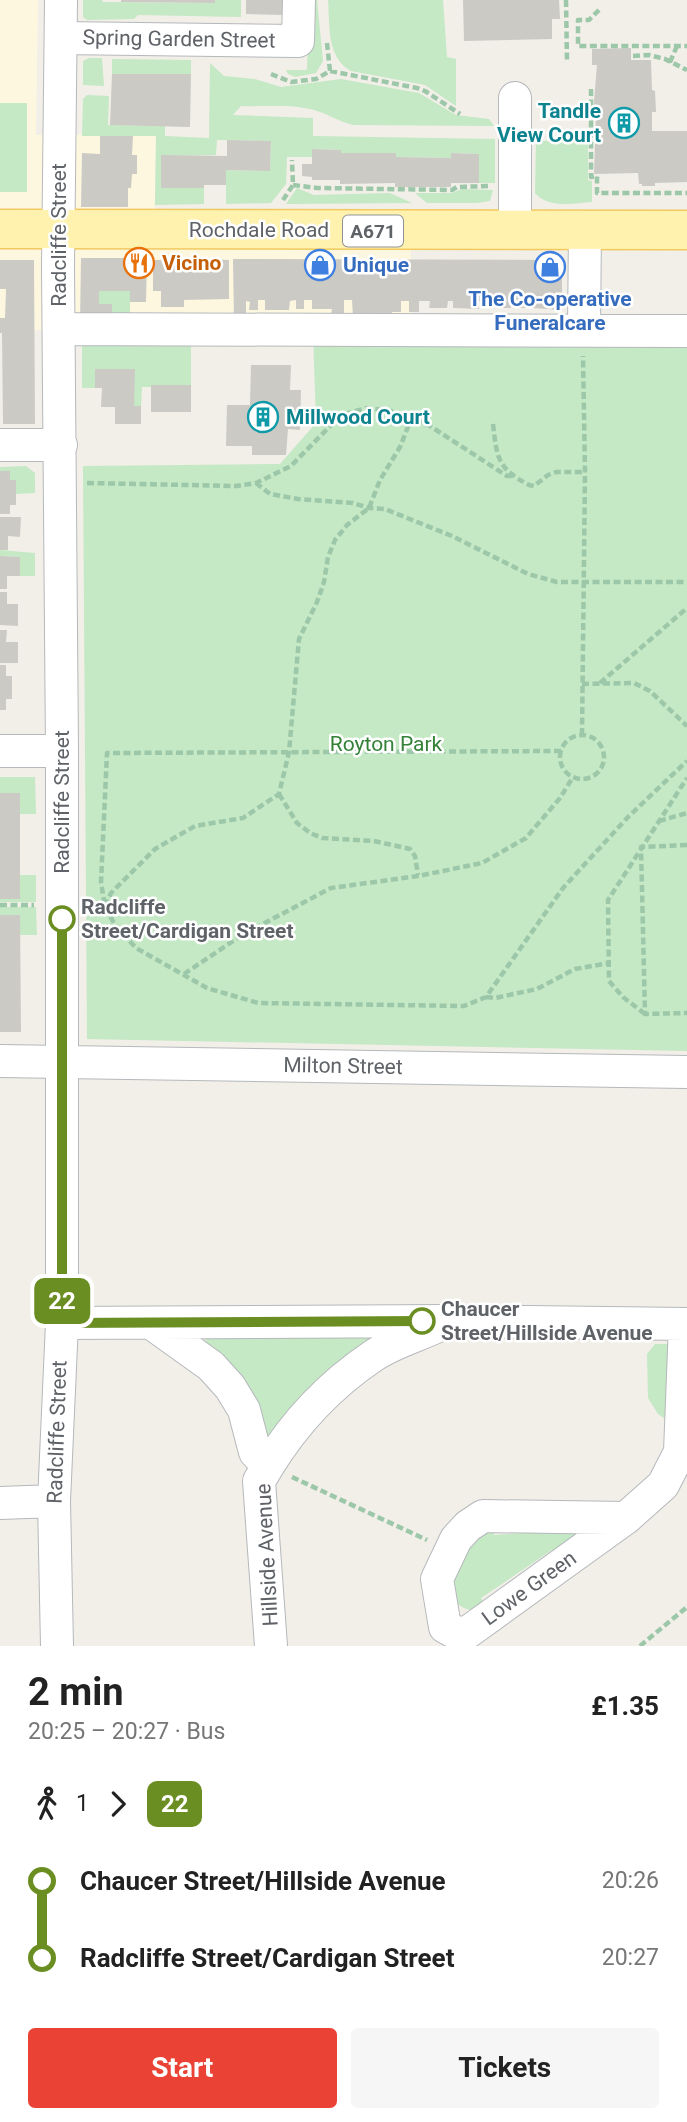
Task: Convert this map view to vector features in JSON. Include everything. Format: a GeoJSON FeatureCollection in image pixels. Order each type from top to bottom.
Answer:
{"type":"FeatureCollection","features":[{"type":"Feature","properties":{"kind":"main road","name":"Rochdale Road"},"geometry":{"type":"LineString","coordinates":[[0,229],[687,230]]}},
{"type":"Feature","properties":{"kind":"street","name":"Radcliffe Street"},"geometry":{"type":"LineString","coordinates":[[57,1646],[54,1501],[62,1323],[59,329],[61,0]]}},
{"type":"Feature","properties":{"kind":"street","name":"Spring Garden Street"},"geometry":{"type":"LineString","coordinates":[[61,38],[298,41],[299,0]]}},
{"type":"Feature","properties":{"kind":"street"},"geometry":{"type":"LineString","coordinates":[[515,98],[516,230]]}},
{"type":"Feature","properties":{"kind":"street"},"geometry":{"type":"LineString","coordinates":[[584,330],[585,230]]}},
{"type":"Feature","properties":{"kind":"street"},"geometry":{"type":"LineString","coordinates":[[59,329],[687,331]]}},
{"type":"Feature","properties":{"kind":"street"},"geometry":{"type":"LineString","coordinates":[[0,445],[61,445]]}},
{"type":"Feature","properties":{"kind":"street"},"geometry":{"type":"LineString","coordinates":[[0,751],[62,751]]}},
{"type":"Feature","properties":{"kind":"street","name":"Milton Street"},"geometry":{"type":"LineString","coordinates":[[0,1060],[687,1072]]}},
{"type":"Feature","properties":{"kind":"street"},"geometry":{"type":"LineString","coordinates":[[62,1323],[449,1321],[686,1324]]}},
{"type":"Feature","properties":{"kind":"street","name":"Hillside Avenue"},"geometry":{"type":"LineString","coordinates":[[271,1646],[259,1481],[284,1440],[313,1405],[374,1355],[449,1321]]}},
{"type":"Feature","properties":{"kind":"street","name":"Hillside Avenue"},"geometry":{"type":"LineString","coordinates":[[151,1323],[211,1366],[230,1387],[244,1410],[255,1452],[268,1466]]}},
{"type":"Feature","properties":{"kind":"street","name":"Lowe Green"},"geometry":{"type":"LineString","coordinates":[[626,1518],[483,1516],[468,1526],[456,1539],[437,1579],[445,1627],[456,1633],[468,1632],[626,1518],[663,1485],[680,1452],[686,1324]]}},
{"type":"Feature","properties":{"kind":"street"},"geometry":{"type":"LineString","coordinates":[[0,1503],[54,1501]]}},
{"type":"Feature","properties":{"kind":"path"},"geometry":{"type":"LineString","coordinates":[[566,0],[567,62]]}},
{"type":"Feature","properties":{"kind":"path"},"geometry":{"type":"LineString","coordinates":[[599,10],[589,20],[578,20],[578,46],[687,46]]}},
{"type":"Feature","properties":{"kind":"path"},"geometry":{"type":"LineString","coordinates":[[670,62],[677,46]]}},
{"type":"Feature","properties":{"kind":"path"},"geometry":{"type":"LineString","coordinates":[[633,56],[649,55],[687,70]]}},
{"type":"Feature","properties":{"kind":"path"},"geometry":{"type":"LineString","coordinates":[[271,74],[291,82],[316,79],[330,71],[417,88],[460,114]]}},
{"type":"Feature","properties":{"kind":"path"},"geometry":{"type":"LineString","coordinates":[[591,89],[592,177],[597,176],[597,193],[687,193]]}},
{"type":"Feature","properties":{"kind":"path"},"geometry":{"type":"LineString","coordinates":[[276,209],[293,184],[292,160]]}},
{"type":"Feature","properties":{"kind":"path"},"geometry":{"type":"LineString","coordinates":[[293,184],[317,188],[395,190],[452,190],[457,187],[498,186]]}},
{"type":"Feature","properties":{"kind":"path"},"geometry":{"type":"LineString","coordinates":[[582,735],[584,330]]}},
{"type":"Feature","properties":{"kind":"path"},"geometry":{"type":"LineString","coordinates":[[78,482],[236,486],[256,483],[291,466],[341,415],[367,408],[391,411],[430,426],[507,476],[514,476]]}},
{"type":"Feature","properties":{"kind":"path"},"geometry":{"type":"LineString","coordinates":[[105,907],[111,893],[155,849],[195,826],[243,818],[279,794],[289,752],[299,639],[317,602],[335,540],[347,525],[369,508],[411,419]]}},
{"type":"Feature","properties":{"kind":"path"},"geometry":{"type":"LineString","coordinates":[[493,424],[496,451],[501,465],[529,485],[534,486],[556,472],[585,472]]}},
{"type":"Feature","properties":{"kind":"path"},"geometry":{"type":"LineString","coordinates":[[256,483],[270,494],[386,509],[452,536],[528,574],[557,582],[687,582]]}},
{"type":"Feature","properties":{"kind":"path"},"geometry":{"type":"LineString","coordinates":[[599,684],[687,608]]}},
{"type":"Feature","properties":{"kind":"path"},"geometry":{"type":"LineString","coordinates":[[582,684],[634,683],[650,691],[687,726]]}},
{"type":"Feature","properties":{"kind":"path"},"geometry":{"type":"LineString","coordinates":[[582,735],[591,737],[602,747],[603,763],[594,775],[580,779],[573,777],[562,766],[561,751],[570,739],[582,735]]}},
{"type":"Feature","properties":{"kind":"path"},"geometry":{"type":"LineString","coordinates":[[561,751],[107,753],[101,882],[105,907],[136,948],[207,988],[258,1003],[464,1006],[486,997],[495,998],[537,989],[575,969],[609,962]]}},
{"type":"Feature","properties":{"kind":"path"},"geometry":{"type":"LineString","coordinates":[[486,997],[563,888],[628,817],[687,761]]}},
{"type":"Feature","properties":{"kind":"path"},"geometry":{"type":"LineString","coordinates":[[184,974],[242,935],[331,888],[418,876],[482,863],[526,838],[560,798],[573,777]]}},
{"type":"Feature","properties":{"kind":"path"},"geometry":{"type":"LineString","coordinates":[[687,778],[608,900],[609,981],[622,997],[645,1014],[687,1013]]}},
{"type":"Feature","properties":{"kind":"path"},"geometry":{"type":"LineString","coordinates":[[279,794],[298,823],[310,833],[322,838],[374,841],[410,849],[415,856],[418,876]]}},
{"type":"Feature","properties":{"kind":"path"},"geometry":{"type":"LineString","coordinates":[[658,821],[687,813]]}},
{"type":"Feature","properties":{"kind":"path"},"geometry":{"type":"LineString","coordinates":[[641,846],[687,845]]}},
{"type":"Feature","properties":{"kind":"path"},"geometry":{"type":"LineString","coordinates":[[641,846],[645,1014]]}},
{"type":"Feature","properties":{"kind":"path"},"geometry":{"type":"LineString","coordinates":[[0,905],[42,905]]}},
{"type":"Feature","properties":{"kind":"path"},"geometry":{"type":"LineString","coordinates":[[268,1466],[450,1551]]}},
{"type":"Feature","properties":{"kind":"path"},"geometry":{"type":"LineString","coordinates":[[640,1646],[687,1607]]}},
{"type":"Feature","properties":{"kind":"shaded area"},"geometry":{"type":"Polygon","coordinates":[[[0,0],[38,0],[36,135],[156,134],[154,241],[411,250],[411,334],[155,334],[0,329],[0,0]]]}},
{"type":"Feature","properties":{"kind":"green space"},"geometry":{"type":"Polygon","coordinates":[[[83,0],[214,3],[215,0],[241,0],[241,17],[138,15],[134,19],[87,20],[83,17],[83,0]]]}},
{"type":"Feature","properties":{"kind":"green space"},"geometry":{"type":"Polygon","coordinates":[[[309,0],[317,0],[323,61],[316,73],[295,77],[286,70],[307,70],[309,0]]]}},
{"type":"Feature","properties":{"kind":"green space"},"geometry":{"type":"Polygon","coordinates":[[[328,0],[443,0],[447,57],[456,59],[456,106],[425,85],[351,71],[343,65],[333,49],[328,0]]]}},
{"type":"Feature","properties":{"kind":"green space"},"geometry":{"type":"Polygon","coordinates":[[[102,58],[104,86],[83,85],[83,61],[102,58]]]}},
{"type":"Feature","properties":{"kind":"green space"},"geometry":{"type":"Polygon","coordinates":[[[112,59],[191,60],[191,74],[112,74],[112,59]]]}},
{"type":"Feature","properties":{"kind":"green space"},"geometry":{"type":"Polygon","coordinates":[[[210,63],[224,76],[255,79],[281,87],[341,79],[419,93],[456,115],[489,119],[494,126],[353,125],[315,110],[284,106],[241,106],[233,115],[313,118],[313,136],[495,139],[495,183],[479,183],[479,154],[451,153],[451,158],[396,157],[396,153],[341,153],[341,150],[313,149],[313,157],[287,157],[286,184],[271,203],[226,204],[226,170],[270,171],[271,141],[217,140],[216,155],[161,156],[161,188],[204,188],[204,204],[155,205],[156,136],[82,136],[83,99],[87,95],[109,96],[108,125],[165,126],[165,136],[209,138],[210,63]]]}},
{"type":"Feature","properties":{"kind":"green space"},"geometry":{"type":"Polygon","coordinates":[[[0,103],[27,103],[27,192],[0,192],[0,103]]]}},
{"type":"Feature","properties":{"kind":"green space"},"geometry":{"type":"Polygon","coordinates":[[[588,140],[588,180],[592,181],[592,202],[562,204],[540,198],[535,193],[536,141],[588,140]]]}},
{"type":"Feature","properties":{"kind":"green space"},"geometry":{"type":"Polygon","coordinates":[[[297,188],[314,195],[390,193],[412,203],[286,204],[297,188]]]}},
{"type":"Feature","properties":{"kind":"green space"},"geometry":{"type":"Polygon","coordinates":[[[462,189],[493,190],[490,201],[477,203],[427,203],[415,193],[452,193],[462,189]]]}},
{"type":"Feature","properties":{"kind":"green space"},"geometry":{"type":"Polygon","coordinates":[[[99,291],[130,291],[130,323],[112,323],[112,304],[99,304],[99,291]]]}},
{"type":"Feature","properties":{"kind":"green space","name":"Royton Park"},"geometry":{"type":"Polygon","coordinates":[[[313,333],[687,335],[687,1051],[87,1039],[83,466],[280,464],[316,423],[313,333]]]}},
{"type":"Feature","properties":{"kind":"green space"},"geometry":{"type":"Polygon","coordinates":[[[191,336],[191,385],[142,387],[141,406],[134,406],[134,369],[95,369],[95,388],[82,388],[82,337],[191,336]]]}},
{"type":"Feature","properties":{"kind":"green space"},"geometry":{"type":"Polygon","coordinates":[[[26,466],[35,473],[35,493],[16,494],[16,481],[10,480],[10,471],[0,471],[0,467],[26,466]]]}},
{"type":"Feature","properties":{"kind":"green space"},"geometry":{"type":"Polygon","coordinates":[[[0,550],[35,553],[35,576],[20,576],[20,557],[0,556],[0,550]]]}},
{"type":"Feature","properties":{"kind":"green space"},"geometry":{"type":"Polygon","coordinates":[[[0,777],[35,777],[36,814],[20,814],[20,793],[0,793],[0,777]]]}},
{"type":"Feature","properties":{"kind":"green space"},"geometry":{"type":"Polygon","coordinates":[[[20,875],[36,875],[36,902],[0,902],[0,899],[20,899],[20,875]]]}},
{"type":"Feature","properties":{"kind":"green space"},"geometry":{"type":"Polygon","coordinates":[[[0,907],[36,907],[37,935],[20,935],[20,915],[0,915],[0,907]]]}},
{"type":"Feature","properties":{"kind":"green space"},"geometry":{"type":"Polygon","coordinates":[[[207,1335],[368,1335],[373,1341],[271,1443],[265,1438],[213,1349],[205,1342],[207,1335]]]}},
{"type":"Feature","properties":{"kind":"green space"},"geometry":{"type":"Polygon","coordinates":[[[655,1344],[674,1344],[667,1420],[658,1414],[648,1398],[647,1354],[655,1344]]]}},
{"type":"Feature","properties":{"kind":"green space"},"geometry":{"type":"Polygon","coordinates":[[[493,1526],[494,1535],[588,1529],[557,1556],[552,1550],[481,1598],[486,1606],[468,1609],[452,1599],[455,1560],[465,1538],[493,1526]]]}},
{"type":"Feature","properties":{"kind":"building"},"geometry":{"type":"Polygon","coordinates":[[[215,0],[215,3],[121,2],[215,0]]]}},
{"type":"Feature","properties":{"kind":"building"},"geometry":{"type":"Polygon","coordinates":[[[246,0],[284,0],[284,15],[246,14],[246,0]]]}},
{"type":"Feature","properties":{"kind":"building"},"geometry":{"type":"Polygon","coordinates":[[[463,0],[559,0],[560,19],[552,19],[552,39],[464,41],[463,0]]]}},
{"type":"Feature","properties":{"kind":"building","name":"Tandle View Court"},"geometry":{"type":"Polygon","coordinates":[[[631,48],[631,60],[651,60],[656,112],[652,112],[652,131],[687,131],[687,182],[642,186],[639,184],[638,173],[594,174],[596,114],[593,114],[597,65],[592,65],[592,49],[631,48]]]}},
{"type":"Feature","properties":{"kind":"building"},"geometry":{"type":"Polygon","coordinates":[[[112,74],[191,74],[190,127],[110,125],[112,74]]]}},
{"type":"Feature","properties":{"kind":"building"},"geometry":{"type":"Polygon","coordinates":[[[100,136],[133,136],[132,155],[137,155],[137,174],[132,174],[131,188],[128,188],[128,207],[81,207],[82,153],[100,154],[100,136]]]}},
{"type":"Feature","properties":{"kind":"building"},"geometry":{"type":"Polygon","coordinates":[[[227,140],[271,141],[270,171],[226,170],[226,185],[161,188],[161,155],[227,156],[227,140]]]}},
{"type":"Feature","properties":{"kind":"building"},"geometry":{"type":"Polygon","coordinates":[[[312,149],[341,150],[341,153],[396,153],[396,157],[451,158],[451,153],[479,154],[479,183],[451,183],[451,187],[395,187],[395,183],[340,184],[340,180],[312,180],[312,177],[302,176],[302,164],[312,164],[312,149]]]}},
{"type":"Feature","properties":{"kind":"building"},"geometry":{"type":"Polygon","coordinates":[[[81,258],[147,258],[146,302],[130,302],[130,291],[99,291],[99,304],[112,304],[112,323],[80,323],[81,258]]]}},
{"type":"Feature","properties":{"kind":"building"},"geometry":{"type":"Polygon","coordinates":[[[233,259],[562,260],[562,310],[533,308],[533,300],[527,300],[527,308],[517,308],[517,300],[512,300],[511,308],[500,308],[500,300],[494,300],[494,308],[485,308],[484,301],[479,301],[479,309],[453,308],[453,301],[448,301],[447,308],[429,308],[430,301],[419,301],[419,312],[409,312],[409,301],[401,301],[401,312],[392,312],[391,317],[353,317],[352,300],[344,300],[344,314],[331,314],[332,309],[312,309],[312,300],[304,300],[304,309],[296,309],[296,300],[290,301],[289,310],[265,310],[265,300],[258,300],[258,310],[249,310],[250,302],[246,301],[246,324],[234,324],[233,259]]]}},
{"type":"Feature","properties":{"kind":"building"},"geometry":{"type":"Polygon","coordinates":[[[0,260],[34,260],[35,424],[3,424],[0,318],[5,318],[6,289],[0,289],[0,260]]]}},
{"type":"Feature","properties":{"kind":"building"},"geometry":{"type":"Polygon","coordinates":[[[153,260],[229,260],[229,299],[184,300],[184,307],[161,307],[161,291],[153,291],[153,260]]]}},
{"type":"Feature","properties":{"kind":"building","name":"Millwood Court"},"geometry":{"type":"Polygon","coordinates":[[[251,365],[291,365],[290,390],[301,390],[300,430],[288,429],[286,455],[252,455],[252,446],[226,446],[227,405],[250,405],[251,365]]]}},
{"type":"Feature","properties":{"kind":"building"},"geometry":{"type":"Polygon","coordinates":[[[95,369],[135,369],[134,406],[141,406],[141,424],[115,424],[115,407],[101,407],[102,388],[95,388],[95,369]]]}},
{"type":"Feature","properties":{"kind":"building"},"geometry":{"type":"Polygon","coordinates":[[[151,385],[191,385],[191,412],[151,412],[151,385]]]}},
{"type":"Feature","properties":{"kind":"building"},"geometry":{"type":"Polygon","coordinates":[[[0,471],[10,471],[10,480],[16,480],[16,505],[10,505],[10,514],[0,514],[0,471]]]}},
{"type":"Feature","properties":{"kind":"building"},"geometry":{"type":"Polygon","coordinates":[[[0,517],[21,517],[20,537],[8,536],[8,550],[0,550],[0,517]]]}},
{"type":"Feature","properties":{"kind":"building"},"geometry":{"type":"Polygon","coordinates":[[[0,556],[20,557],[20,576],[7,576],[7,589],[0,589],[0,556]]]}},
{"type":"Feature","properties":{"kind":"building"},"geometry":{"type":"Polygon","coordinates":[[[0,592],[7,592],[7,604],[18,604],[18,626],[0,625],[0,592]]]}},
{"type":"Feature","properties":{"kind":"building"},"geometry":{"type":"Polygon","coordinates":[[[0,630],[7,630],[6,642],[18,642],[18,663],[0,663],[0,630]]]}},
{"type":"Feature","properties":{"kind":"building"},"geometry":{"type":"Polygon","coordinates":[[[0,665],[6,665],[6,676],[12,676],[12,699],[6,699],[6,710],[0,710],[0,665]]]}},
{"type":"Feature","properties":{"kind":"building"},"geometry":{"type":"Polygon","coordinates":[[[0,793],[20,793],[20,899],[0,899],[0,793]]]}},
{"type":"Feature","properties":{"kind":"building"},"geometry":{"type":"Polygon","coordinates":[[[0,915],[20,915],[21,1032],[0,1032],[0,915]]]}},
{"type":"Feature","properties":{"kind":"bus line","name":"22"},"geometry":{"type":"LineString","coordinates":[[62,919],[62,1323],[422,1321]]}},
{"type":"Feature","properties":{"kind":"place","name":"Tandle View Court"},"geometry":{"type":"Point","coordinates":[624,123]}},
{"type":"Feature","properties":{"kind":"place","name":"Vicino"},"geometry":{"type":"Point","coordinates":[139,263]}},
{"type":"Feature","properties":{"kind":"place","name":"Unique"},"geometry":{"type":"Point","coordinates":[320,265]}},
{"type":"Feature","properties":{"kind":"place","name":"The Co-operative Funeralcare"},"geometry":{"type":"Point","coordinates":[550,267]}},
{"type":"Feature","properties":{"kind":"place","name":"Millwood Court"},"geometry":{"type":"Point","coordinates":[263,417]}},
{"type":"Feature","properties":{"kind":"place","name":"Radcliffe Street/Cardigan Street"},"geometry":{"type":"Point","coordinates":[62,919]}},
{"type":"Feature","properties":{"kind":"place","name":"Chaucer Street/Hillside Avenue"},"geometry":{"type":"Point","coordinates":[422,1321]}}]}
